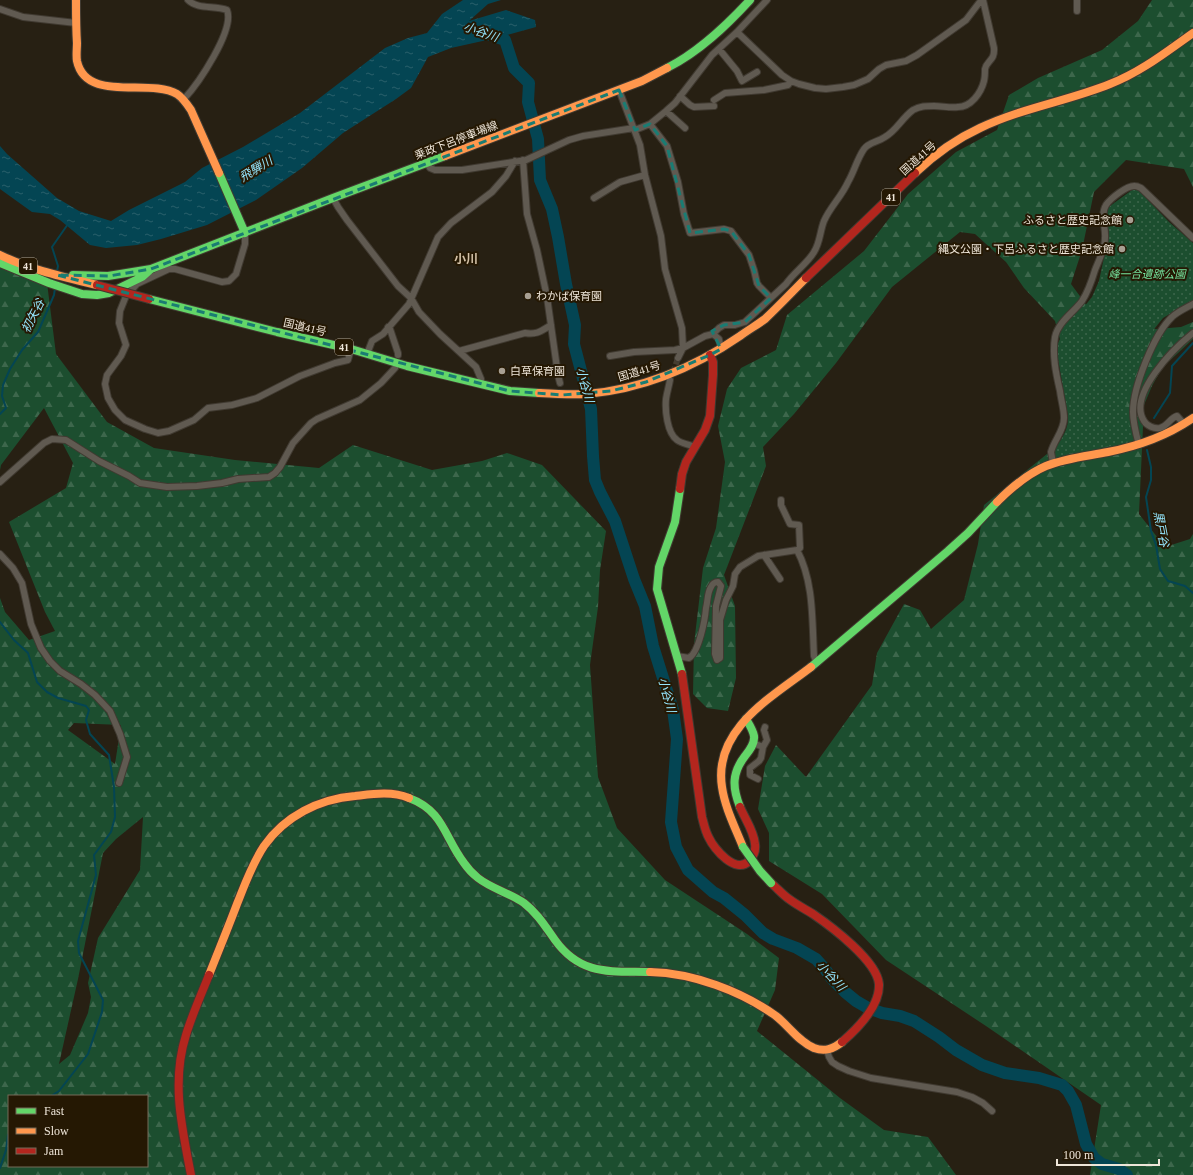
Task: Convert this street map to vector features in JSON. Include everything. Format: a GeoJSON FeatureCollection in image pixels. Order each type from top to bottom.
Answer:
{"type":"FeatureCollection","features":[{"type":"Feature","properties":{"kind":"main road"},"geometry":{"type":"LineString","coordinates":[[76,0],[77,61],[80,71],[87,79],[105,86],[170,90],[184,99],[191,110],[245,233]]}},
{"type":"Feature","properties":{"kind":"main road","name":"乗政下呂停車場線"},"geometry":{"type":"LineString","coordinates":[[151,269],[517,128],[548,118],[656,74],[690,54],[714,36],[750,0]]}},
{"type":"Feature","properties":{"kind":"main road","name":"国道41号"},"geometry":{"type":"LineString","coordinates":[[0,255],[10,260],[57,275],[277,332],[351,349],[408,366],[510,391],[587,394],[611,391],[646,382],[680,370],[710,356],[764,319],[926,163],[946,147],[966,134],[1004,117],[1098,89],[1128,76],[1158,58],[1193,33]]}},
{"type":"Feature","properties":{"kind":"main road"},"geometry":{"type":"LineString","coordinates":[[0,263],[15,270],[82,294],[97,295],[109,293],[122,287],[142,277],[151,269]]}},
{"type":"Feature","properties":{"kind":"main road"},"geometry":{"type":"LineString","coordinates":[[57,275],[61,273],[94,277],[151,269]]}},
{"type":"Feature","properties":{"kind":"main road"},"geometry":{"type":"LineString","coordinates":[[710,356],[713,362],[711,412],[708,424],[686,462],[682,474],[675,522],[659,567],[657,589],[681,670],[702,816],[706,831],[711,842],[727,860],[736,865],[743,866],[748,864],[755,853],[756,844],[736,795],[734,783],[740,765],[753,743],[754,736],[746,719]]}},
{"type":"Feature","properties":{"kind":"main road"},"geometry":{"type":"LineString","coordinates":[[191,1175],[179,1099],[178,1075],[182,1046],[188,1027],[249,874],[266,843],[289,820],[310,807],[349,796],[386,793],[399,794],[423,804],[440,820],[462,860],[470,870],[488,885],[528,905],[543,922],[562,949],[579,964],[601,970],[653,972],[694,978],[734,994],[778,1017],[804,1042],[814,1048],[828,1050],[839,1045],[869,1013],[876,1001],[879,986],[877,978],[868,962],[843,936],[832,927],[790,900],[760,871],[743,847],[729,814],[722,792],[720,770],[726,746],[740,726],[756,709],[817,663],[852,634],[958,542],[1010,490],[1034,472],[1054,463],[1139,445],[1167,434],[1193,418]]}},
{"type":"Feature","properties":{"kind":"street"},"geometry":{"type":"LineString","coordinates":[[184,99],[194,88],[223,39],[229,14],[227,10],[193,4],[188,0]]}},
{"type":"Feature","properties":{"kind":"street"},"geometry":{"type":"LineString","coordinates":[[426,163],[430,168],[435,170],[462,170],[525,160],[569,140],[583,136],[634,129],[650,124],[666,111],[712,56],[767,0]]}},
{"type":"Feature","properties":{"kind":"street"},"geometry":{"type":"LineString","coordinates":[[610,356],[634,352],[675,350],[683,348],[705,336],[713,334],[724,325],[735,325],[745,322],[786,284],[790,277],[813,254],[818,245],[824,221],[848,182],[864,148],[890,134],[914,110],[920,107],[958,107],[969,104],[977,96],[984,82],[986,65],[994,55],[994,48],[983,0],[966,20],[917,55],[906,60],[886,65],[868,79],[854,85],[844,87],[826,89],[815,88],[791,81],[782,75],[737,32]]}},
{"type":"Feature","properties":{"kind":"street"},"geometry":{"type":"LineString","coordinates":[[1077,0],[1077,11]]}},
{"type":"Feature","properties":{"kind":"street"},"geometry":{"type":"LineString","coordinates":[[0,9],[23,17],[76,23]]}},
{"type":"Feature","properties":{"kind":"street"},"geometry":{"type":"LineString","coordinates":[[719,49],[737,71],[742,81],[757,72]]}},
{"type":"Feature","properties":{"kind":"street"},"geometry":{"type":"LineString","coordinates":[[680,96],[690,106],[694,107],[714,103],[725,93],[764,90],[788,85],[791,81]]}},
{"type":"Feature","properties":{"kind":"street"},"geometry":{"type":"LineString","coordinates":[[619,90],[640,145],[645,175],[661,236],[665,269],[682,328],[683,348],[678,358]]}},
{"type":"Feature","properties":{"kind":"street"},"geometry":{"type":"LineString","coordinates":[[666,111],[685,128]]}},
{"type":"Feature","properties":{"kind":"street"},"geometry":{"type":"LineString","coordinates":[[650,124],[667,146],[678,182],[684,214],[690,233],[724,229],[730,231],[749,255],[757,283],[771,298]]}},
{"type":"Feature","properties":{"kind":"street"},"geometry":{"type":"LineString","coordinates":[[525,160],[527,214],[545,283],[560,383]]}},
{"type":"Feature","properties":{"kind":"street"},"geometry":{"type":"LineString","coordinates":[[367,354],[372,341],[383,334],[409,304],[438,237],[451,223],[492,192],[506,176],[515,161]]}},
{"type":"Feature","properties":{"kind":"street"},"geometry":{"type":"LineString","coordinates":[[594,198],[620,182],[645,175]]}},
{"type":"Feature","properties":{"kind":"street"},"geometry":{"type":"LineString","coordinates":[[1054,463],[1050,454],[1064,420],[1055,365],[1054,352],[1056,335],[1060,326],[1082,301],[1095,271],[1106,239],[1103,218],[1106,206],[1110,200],[1126,188],[1136,186],[1141,188],[1193,238]]}},
{"type":"Feature","properties":{"kind":"street"},"geometry":{"type":"LineString","coordinates":[[333,198],[369,251],[398,286],[411,298],[420,312],[433,327],[476,367],[481,379],[480,384]]}},
{"type":"Feature","properties":{"kind":"street"},"geometry":{"type":"LineString","coordinates":[[245,233],[245,244],[236,274],[229,281],[222,282],[175,269],[169,269],[137,284],[126,296],[120,311],[119,323],[126,345],[121,356],[107,375],[104,384],[108,398],[115,410],[126,420],[145,429],[158,433],[169,431],[194,420],[208,408],[232,405],[257,398],[300,376],[335,363],[348,360],[351,349]]}},
{"type":"Feature","properties":{"kind":"street"},"geometry":{"type":"LineString","coordinates":[[1139,445],[1134,427],[1133,411],[1134,400],[1142,371],[1157,336],[1172,317],[1193,304]]}},
{"type":"Feature","properties":{"kind":"street"},"geometry":{"type":"LineString","coordinates":[[459,351],[525,333],[537,333],[551,325]]}},
{"type":"Feature","properties":{"kind":"street"},"geometry":{"type":"LineString","coordinates":[[388,327],[398,355]]}},
{"type":"Feature","properties":{"kind":"street"},"geometry":{"type":"LineString","coordinates":[[1184,424],[1177,416],[1175,416],[1166,425],[1159,428],[1145,424],[1141,417],[1140,405],[1144,391],[1154,375],[1180,343],[1193,333]]}},
{"type":"Feature","properties":{"kind":"street"},"geometry":{"type":"LineString","coordinates":[[713,334],[719,339],[722,349]]}},
{"type":"Feature","properties":{"kind":"street"},"geometry":{"type":"LineString","coordinates":[[0,482],[44,443],[52,439],[66,440],[99,462],[140,483],[168,487],[197,486],[222,483],[238,479],[270,477],[280,467],[293,443],[312,423],[317,419],[360,400],[396,368]]}},
{"type":"Feature","properties":{"kind":"street"},"geometry":{"type":"LineString","coordinates":[[670,380],[666,399],[670,429],[673,437],[678,441],[695,447]]}},
{"type":"Feature","properties":{"kind":"street"},"geometry":{"type":"LineString","coordinates":[[677,656],[689,658],[692,657],[696,650],[711,586],[716,582],[718,582],[721,586],[716,606],[715,654],[717,660],[720,658],[720,620],[726,600],[733,586],[735,574],[740,567],[758,556],[797,550],[800,548],[799,525],[790,524],[781,505],[781,500]]}},
{"type":"Feature","properties":{"kind":"street"},"geometry":{"type":"LineString","coordinates":[[797,550],[810,592],[814,656],[817,663]]}},
{"type":"Feature","properties":{"kind":"street"},"geometry":{"type":"LineString","coordinates":[[0,554],[14,568],[22,583],[31,624],[41,648],[50,661],[60,671],[95,695],[110,711],[120,734],[127,757],[119,783]]}},
{"type":"Feature","properties":{"kind":"street"},"geometry":{"type":"LineString","coordinates":[[764,555],[780,579]]}},
{"type":"Feature","properties":{"kind":"street"},"geometry":{"type":"LineString","coordinates":[[758,779],[750,775],[750,768],[761,758],[763,747],[767,740],[764,730],[765,727]]}},
{"type":"Feature","properties":{"kind":"street"},"geometry":{"type":"LineString","coordinates":[[753,743],[763,747]]}},
{"type":"Feature","properties":{"kind":"street"},"geometry":{"type":"LineString","coordinates":[[828,1050],[829,1057],[832,1062],[849,1071],[871,1078],[957,1092],[972,1097],[983,1103],[992,1111]]}},
{"type":"Feature","properties":{"kind":"highlighted area"},"geometry":{"type":"Polygon","coordinates":[[[619,90],[635,130],[650,124],[667,146],[690,233],[724,229],[731,231],[749,255],[759,286],[771,298],[745,322],[724,325],[712,331],[721,349],[646,382],[611,391],[562,395],[510,391],[57,275],[109,276],[151,269],[619,90]]]}},
{"type":"Feature","properties":{"kind":"green space"},"geometry":{"type":"Polygon","coordinates":[[[1152,0],[1193,0],[1193,187],[1184,169],[1126,160],[1094,192],[1082,250],[1071,284],[1107,333],[1181,327],[1193,322],[1193,339],[1162,368],[1144,405],[1139,514],[1165,547],[1190,539],[1193,534],[1193,1175],[1090,1175],[1101,1105],[886,960],[822,894],[769,861],[769,833],[758,809],[765,766],[776,745],[806,777],[872,685],[877,653],[904,604],[920,610],[931,629],[964,600],[978,544],[984,505],[1068,437],[1075,439],[1067,365],[1055,321],[1024,288],[1006,262],[975,234],[960,232],[892,287],[836,363],[794,414],[763,447],[766,466],[724,575],[735,606],[736,678],[728,711],[707,708],[693,694],[694,644],[703,568],[716,528],[725,462],[718,426],[727,389],[741,368],[776,350],[787,315],[864,251],[908,194],[956,152],[997,130],[1009,95],[1038,78],[1102,50],[1138,21],[1152,0]]]}},
{"type":"Feature","properties":{"kind":"green space","name":"峰一合遺跡公園"},"geometry":{"type":"Polygon","coordinates":[[[1132,190],[1138,190],[1169,222],[1193,243],[1193,300],[1163,318],[1155,328],[1128,392],[1126,407],[1131,435],[1124,444],[1078,451],[1060,457],[1055,455],[1054,451],[1066,430],[1068,416],[1058,359],[1058,343],[1063,333],[1092,297],[1099,281],[1109,234],[1106,217],[1107,210],[1110,206],[1132,190]]]}},
{"type":"Feature","properties":{"kind":"green space"},"geometry":{"type":"Polygon","coordinates":[[[0,252],[46,275],[56,354],[107,422],[154,448],[235,460],[319,468],[353,445],[432,470],[482,461],[507,453],[542,465],[606,531],[600,570],[598,607],[590,665],[598,777],[617,828],[665,880],[747,934],[779,958],[775,990],[757,1031],[840,1098],[884,1130],[928,1137],[956,1175],[0,1175],[0,598],[5,612],[29,640],[55,631],[45,612],[9,522],[66,488],[73,463],[44,408],[1,465],[0,470],[0,252]],[[74,723],[68,730],[115,764],[121,725],[74,723]],[[143,817],[116,839],[103,853],[78,979],[59,1064],[70,1055],[88,1013],[91,997],[88,983],[98,938],[140,870],[143,817]]]}},
{"type":"Feature","properties":{"kind":"water","name":"飛騨川"},"geometry":{"type":"Polygon","coordinates":[[[463,0],[501,0],[488,4],[469,21],[506,10],[535,20],[536,27],[451,48],[428,57],[411,88],[343,133],[302,168],[256,200],[207,225],[137,245],[106,248],[90,245],[60,220],[50,214],[32,212],[0,189],[0,146],[57,198],[79,211],[111,221],[129,210],[185,182],[202,168],[243,147],[300,113],[385,48],[408,38],[427,33],[442,14],[463,0]]]}},
{"type":"Feature","properties":{"kind":"waterway","name":"小谷川"},"geometry":{"type":"LineString","coordinates":[[482,32],[505,40],[514,68],[529,83],[528,102],[538,139],[540,180],[552,209],[575,325],[574,344],[591,409],[595,480],[615,521],[634,579],[645,606],[653,646],[673,710],[677,739],[671,822],[676,847],[688,870],[713,892],[724,898],[745,915],[763,933],[773,939],[797,948],[816,959],[845,992],[868,1008],[914,1021],[956,1050],[982,1065],[1005,1073],[1039,1078],[1062,1085],[1068,1091],[1076,1105],[1086,1144],[1094,1158],[1102,1164],[1119,1169],[1127,1175]]}},
{"type":"Feature","properties":{"kind":"waterway","name":"初矢谷"},"geometry":{"type":"LineString","coordinates":[[57,271],[58,266],[52,247],[68,224]]}},
{"type":"Feature","properties":{"kind":"waterway","name":"初矢谷"},"geometry":{"type":"LineString","coordinates":[[0,414],[6,408],[2,396],[3,385],[10,369],[22,350],[38,332],[54,295],[55,288]]}},
{"type":"Feature","properties":{"kind":"waterway","name":"黒戸谷"},"geometry":{"type":"LineString","coordinates":[[1154,418],[1170,393],[1172,366],[1193,343]]}},
{"type":"Feature","properties":{"kind":"waterway","name":"黒戸谷"},"geometry":{"type":"LineString","coordinates":[[1147,450],[1151,467],[1151,480],[1146,497],[1151,531],[1156,545],[1160,569],[1168,581],[1185,586],[1193,593]]}},
{"type":"Feature","properties":{"kind":"waterway"},"geometry":{"type":"LineString","coordinates":[[0,622],[14,640],[28,653],[37,682],[47,692],[58,698],[86,706],[89,710],[86,720],[90,734],[109,755],[114,787],[115,817],[111,832],[94,855],[96,875],[78,941],[79,953],[103,1000],[102,1012],[88,1054],[59,1091],[53,1095]]}},
{"type":"Feature","properties":{"kind":"waterway"},"geometry":{"type":"LineString","coordinates":[[0,1168],[6,1150],[8,1135]]}},
{"type":"Feature","properties":{"kind":"tunnel"},"geometry":{"type":"LineString","coordinates":[[673,373],[678,358]]}},
{"type":"Feature","properties":{"kind":"traffic: fast"},"geometry":{"type":"LineString","coordinates":[[667,68],[679,62],[712,38],[750,0]]}},
{"type":"Feature","properties":{"kind":"traffic: fast"},"geometry":{"type":"LineString","coordinates":[[73,275],[108,276],[151,269],[445,156]]}},
{"type":"Feature","properties":{"kind":"traffic: fast"},"geometry":{"type":"LineString","coordinates":[[219,173],[245,233]]}},
{"type":"Feature","properties":{"kind":"traffic: fast"},"geometry":{"type":"LineString","coordinates":[[0,263],[49,283],[82,294],[97,295],[109,293],[142,277],[151,269]]}},
{"type":"Feature","properties":{"kind":"traffic: fast"},"geometry":{"type":"LineString","coordinates":[[149,299],[277,332],[351,349],[407,366],[510,391],[539,393]]}},
{"type":"Feature","properties":{"kind":"traffic: fast"},"geometry":{"type":"LineString","coordinates":[[680,489],[675,522],[659,567],[657,589],[682,674]]}},
{"type":"Feature","properties":{"kind":"traffic: fast"},"geometry":{"type":"LineString","coordinates":[[811,667],[948,551],[968,533],[997,502]]}},
{"type":"Feature","properties":{"kind":"traffic: fast"},"geometry":{"type":"LineString","coordinates":[[740,807],[737,800],[735,787],[736,774],[741,762],[754,742],[753,732],[746,719]]}},
{"type":"Feature","properties":{"kind":"traffic: fast"},"geometry":{"type":"LineString","coordinates":[[409,798],[421,803],[437,817],[457,853],[472,873],[483,882],[519,900],[529,907],[541,920],[565,952],[575,960],[586,966],[609,971],[650,972]]}},
{"type":"Feature","properties":{"kind":"traffic: fast"},"geometry":{"type":"LineString","coordinates":[[743,847],[760,871],[771,883]]}},
{"type":"Feature","properties":{"kind":"traffic: slow"},"geometry":{"type":"LineString","coordinates":[[76,0],[77,61],[83,74],[92,82],[105,86],[151,88],[177,94],[183,99],[191,110],[219,173]]}},
{"type":"Feature","properties":{"kind":"traffic: slow"},"geometry":{"type":"LineString","coordinates":[[915,173],[946,148],[971,132],[1012,115],[1110,84],[1132,74],[1193,33]]}},
{"type":"Feature","properties":{"kind":"traffic: slow"},"geometry":{"type":"LineString","coordinates":[[445,156],[642,81],[667,68]]}},
{"type":"Feature","properties":{"kind":"traffic: slow"},"geometry":{"type":"LineString","coordinates":[[0,255],[36,269],[97,285]]}},
{"type":"Feature","properties":{"kind":"traffic: slow"},"geometry":{"type":"LineString","coordinates":[[539,393],[587,394],[608,391],[648,382],[686,367],[723,347],[765,319],[806,278]]}},
{"type":"Feature","properties":{"kind":"traffic: slow"},"geometry":{"type":"LineString","coordinates":[[997,502],[1032,473],[1046,466],[1069,459],[1119,450],[1152,440],[1193,418]]}},
{"type":"Feature","properties":{"kind":"traffic: slow"},"geometry":{"type":"LineString","coordinates":[[743,847],[723,795],[722,766],[727,748],[736,731],[748,716],[779,690],[811,667]]}},
{"type":"Feature","properties":{"kind":"traffic: slow"},"geometry":{"type":"LineString","coordinates":[[209,975],[252,867],[272,835],[282,826],[304,811],[316,805],[342,798],[368,794],[396,794],[409,798]]}},
{"type":"Feature","properties":{"kind":"traffic: slow"},"geometry":{"type":"LineString","coordinates":[[650,972],[683,976],[732,991],[776,1016],[798,1037],[814,1048],[822,1050],[829,1049],[842,1042]]}},
{"type":"Feature","properties":{"kind":"traffic: jam"},"geometry":{"type":"LineString","coordinates":[[806,278],[915,173]]}},
{"type":"Feature","properties":{"kind":"traffic: jam"},"geometry":{"type":"LineString","coordinates":[[97,285],[149,299]]}},
{"type":"Feature","properties":{"kind":"traffic: jam"},"geometry":{"type":"LineString","coordinates":[[680,489],[682,474],[686,462],[705,430],[710,416],[713,375],[713,362],[710,355]]}},
{"type":"Feature","properties":{"kind":"traffic: jam"},"geometry":{"type":"LineString","coordinates":[[682,674],[702,817],[705,828],[712,843],[720,854],[732,863],[738,865],[749,861],[752,858],[755,849],[753,834],[740,807]]}},
{"type":"Feature","properties":{"kind":"traffic: jam"},"geometry":{"type":"LineString","coordinates":[[771,883],[795,903],[813,914],[842,936],[871,965],[876,975],[879,984],[876,1001],[872,1009],[861,1024],[842,1042]]}},
{"type":"Feature","properties":{"kind":"traffic: jam"},"geometry":{"type":"LineString","coordinates":[[191,1175],[184,1140],[180,1105],[179,1070],[186,1035],[209,975]]}},
{"type":"Feature","properties":{"kind":"place","name":"ふるさと歴史記念館"},"geometry":{"type":"Point","coordinates":[1130,220]}},
{"type":"Feature","properties":{"kind":"place","name":"縄文公園・下呂ふるさと歴史記念館"},"geometry":{"type":"Point","coordinates":[1122,249]}},
{"type":"Feature","properties":{"kind":"place","name":"わかば保育園"},"geometry":{"type":"Point","coordinates":[528,296]}},
{"type":"Feature","properties":{"kind":"place","name":"白草保育園"},"geometry":{"type":"Point","coordinates":[502,371]}},
{"type":"Feature","properties":{"kind":"district","name":"小川"},"geometry":{"type":"Point","coordinates":[466,259]}}]}
